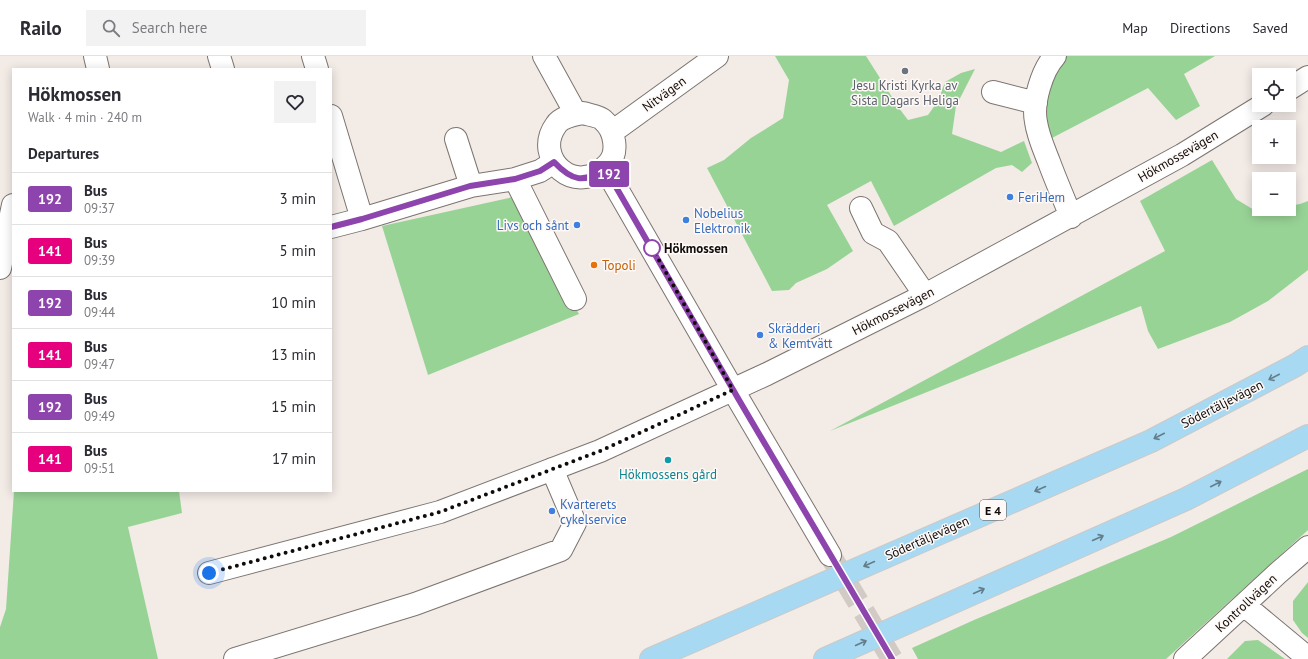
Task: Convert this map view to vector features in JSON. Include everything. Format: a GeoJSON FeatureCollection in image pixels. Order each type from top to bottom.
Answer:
{"type":"FeatureCollection","features":[{"type":"Feature","properties":{"kind":"highway","name":"Södertäljevägen"},"geometry":{"type":"LineString","coordinates":[[650,659],[1151,441],[1296,365],[1308,357]]}},
{"type":"Feature","properties":{"kind":"highway"},"geometry":{"type":"LineString","coordinates":[[825,659],[1186,499],[1308,436]]}},
{"type":"Feature","properties":{"kind":"street"},"geometry":{"type":"LineString","coordinates":[[95,56],[98,68]]}},
{"type":"Feature","properties":{"kind":"street"},"geometry":{"type":"LineString","coordinates":[[219,56],[223,68]]}},
{"type":"Feature","properties":{"kind":"street"},"geometry":{"type":"LineString","coordinates":[[313,56],[317,68]]}},
{"type":"Feature","properties":{"kind":"street"},"geometry":{"type":"LineString","coordinates":[[544,56],[576,114]]}},
{"type":"Feature","properties":{"kind":"street","name":"Nitvägen"},"geometry":{"type":"LineString","coordinates":[[612,132],[717,56]]}},
{"type":"Feature","properties":{"kind":"street"},"geometry":{"type":"LineString","coordinates":[[1055,56],[1048,63],[1046,68],[1036,103],[1036,121],[1041,142],[1071,217]]}},
{"type":"Feature","properties":{"kind":"street"},"geometry":{"type":"LineString","coordinates":[[1296,85],[1308,77]]}},
{"type":"Feature","properties":{"kind":"street"},"geometry":{"type":"LineString","coordinates":[[994,92],[1036,103]]}},
{"type":"Feature","properties":{"kind":"street","name":"Hökmossevägen"},"geometry":{"type":"LineString","coordinates":[[209,573],[440,512],[600,451],[733,390],[925,296],[1182,155],[1252,112]]}},
{"type":"Feature","properties":{"kind":"street"},"geometry":{"type":"LineString","coordinates":[[583,113],[603,119],[612,132],[615,141],[612,161],[595,176],[579,178],[568,176],[554,162],[549,146],[550,138],[556,124],[570,116],[583,113]]}},
{"type":"Feature","properties":{"kind":"street"},"geometry":{"type":"LineString","coordinates":[[332,119],[362,219]]}},
{"type":"Feature","properties":{"kind":"street"},"geometry":{"type":"LineString","coordinates":[[456,139],[470,186]]}},
{"type":"Feature","properties":{"kind":"street"},"geometry":{"type":"LineString","coordinates":[[332,227],[470,186],[515,179],[540,171],[554,162]]}},
{"type":"Feature","properties":{"kind":"street"},"geometry":{"type":"LineString","coordinates":[[605,168],[733,390],[830,554]]}},
{"type":"Feature","properties":{"kind":"street"},"geometry":{"type":"LineString","coordinates":[[515,179],[575,299]]}},
{"type":"Feature","properties":{"kind":"street"},"geometry":{"type":"LineString","coordinates":[[861,208],[873,232],[888,241],[925,296]]}},
{"type":"Feature","properties":{"kind":"street"},"geometry":{"type":"LineString","coordinates":[[0,268],[12,211]]}},
{"type":"Feature","properties":{"kind":"street"},"geometry":{"type":"LineString","coordinates":[[235,659],[415,604],[561,550],[575,523],[552,469]]}},
{"type":"Feature","properties":{"kind":"street","name":"Kontrollvägen"},"geometry":{"type":"LineString","coordinates":[[1185,659],[1308,547]]}},
{"type":"Feature","properties":{"kind":"street"},"geometry":{"type":"LineString","coordinates":[[1244,605],[1307,658]]}},
{"type":"Feature","properties":{"kind":"green space"},"geometry":{"type":"Polygon","coordinates":[[[775,56],[866,56],[908,120],[928,115],[938,101],[945,82],[961,73],[975,69],[956,106],[952,134],[1001,152],[1024,141],[1032,163],[1022,172],[1012,165],[996,168],[894,226],[871,181],[827,205],[853,251],[827,269],[796,283],[789,290],[772,291],[707,168],[724,160],[751,138],[783,118],[789,80],[775,56]]]}},
{"type":"Feature","properties":{"kind":"green space"},"geometry":{"type":"Polygon","coordinates":[[[1066,56],[1215,56],[1184,74],[1200,106],[1176,120],[1148,88],[1050,139],[1046,123],[1046,103],[1054,67],[1066,56]]]}},
{"type":"Feature","properties":{"kind":"green space"},"geometry":{"type":"Polygon","coordinates":[[[1212,160],[1236,199],[1252,209],[1252,216],[1296,216],[1296,205],[1308,201],[1308,270],[1268,301],[1230,322],[1158,349],[1148,331],[1141,306],[830,431],[1165,251],[1140,201],[1212,160]]]}},
{"type":"Feature","properties":{"kind":"green space"},"geometry":{"type":"Polygon","coordinates":[[[513,197],[579,314],[428,375],[382,226],[513,197]]]}},
{"type":"Feature","properties":{"kind":"green space"},"geometry":{"type":"Polygon","coordinates":[[[1308,469],[1308,530],[1166,659],[918,659],[912,648],[974,620],[1171,537],[1308,469]]]}},
{"type":"Feature","properties":{"kind":"green space"},"geometry":{"type":"Polygon","coordinates":[[[14,492],[179,492],[182,513],[128,527],[158,659],[0,659],[0,627],[6,609],[14,492]]]}},
{"type":"Feature","properties":{"kind":"green space"},"geometry":{"type":"Polygon","coordinates":[[[1308,582],[1308,638],[1302,633],[1293,620],[1293,601],[1308,582]]]}},
{"type":"Feature","properties":{"kind":"green space"},"geometry":{"type":"Polygon","coordinates":[[[1258,640],[1285,659],[1227,659],[1245,641],[1258,640]]]}},
{"type":"Feature","properties":{"kind":"tunnel"},"geometry":{"type":"LineString","coordinates":[[830,555],[892,659]]}},
{"type":"Feature","properties":{"kind":"bus line","name":"192"},"geometry":{"type":"LineString","coordinates":[[332,227],[470,186],[515,179],[540,171],[554,162],[568,176],[579,178],[589,178],[595,176],[605,168],[739,400],[892,659]]}},
{"type":"Feature","properties":{"kind":"place","name":"Jesu Kristi Kyrka av Sista Dagars Heliga"},"geometry":{"type":"Point","coordinates":[905,71]}},
{"type":"Feature","properties":{"kind":"place","name":"FeriHem"},"geometry":{"type":"Point","coordinates":[1010,197]}},
{"type":"Feature","properties":{"kind":"place","name":"Nobelius Elektronik"},"geometry":{"type":"Point","coordinates":[686,220]}},
{"type":"Feature","properties":{"kind":"place","name":"Livs och sånt"},"geometry":{"type":"Point","coordinates":[577,225]}},
{"type":"Feature","properties":{"kind":"place","name":"Hökmossen"},"geometry":{"type":"Point","coordinates":[652,248]}},
{"type":"Feature","properties":{"kind":"place","name":"Topoli"},"geometry":{"type":"Point","coordinates":[594,265]}},
{"type":"Feature","properties":{"kind":"place","name":"Skrädderi & Kemtvätt"},"geometry":{"type":"Point","coordinates":[760,335]}},
{"type":"Feature","properties":{"kind":"place","name":"Hökmossens gård"},"geometry":{"type":"Point","coordinates":[668,460]}},
{"type":"Feature","properties":{"kind":"place","name":"Kvarterets cykelservice"},"geometry":{"type":"Point","coordinates":[552,511]}},
{"type":"Feature","properties":{"kind":"route"},"geometry":{"type":"LineString","coordinates":[[209,573],[440,512],[600,451],[733,390],[652,248]]}}]}
